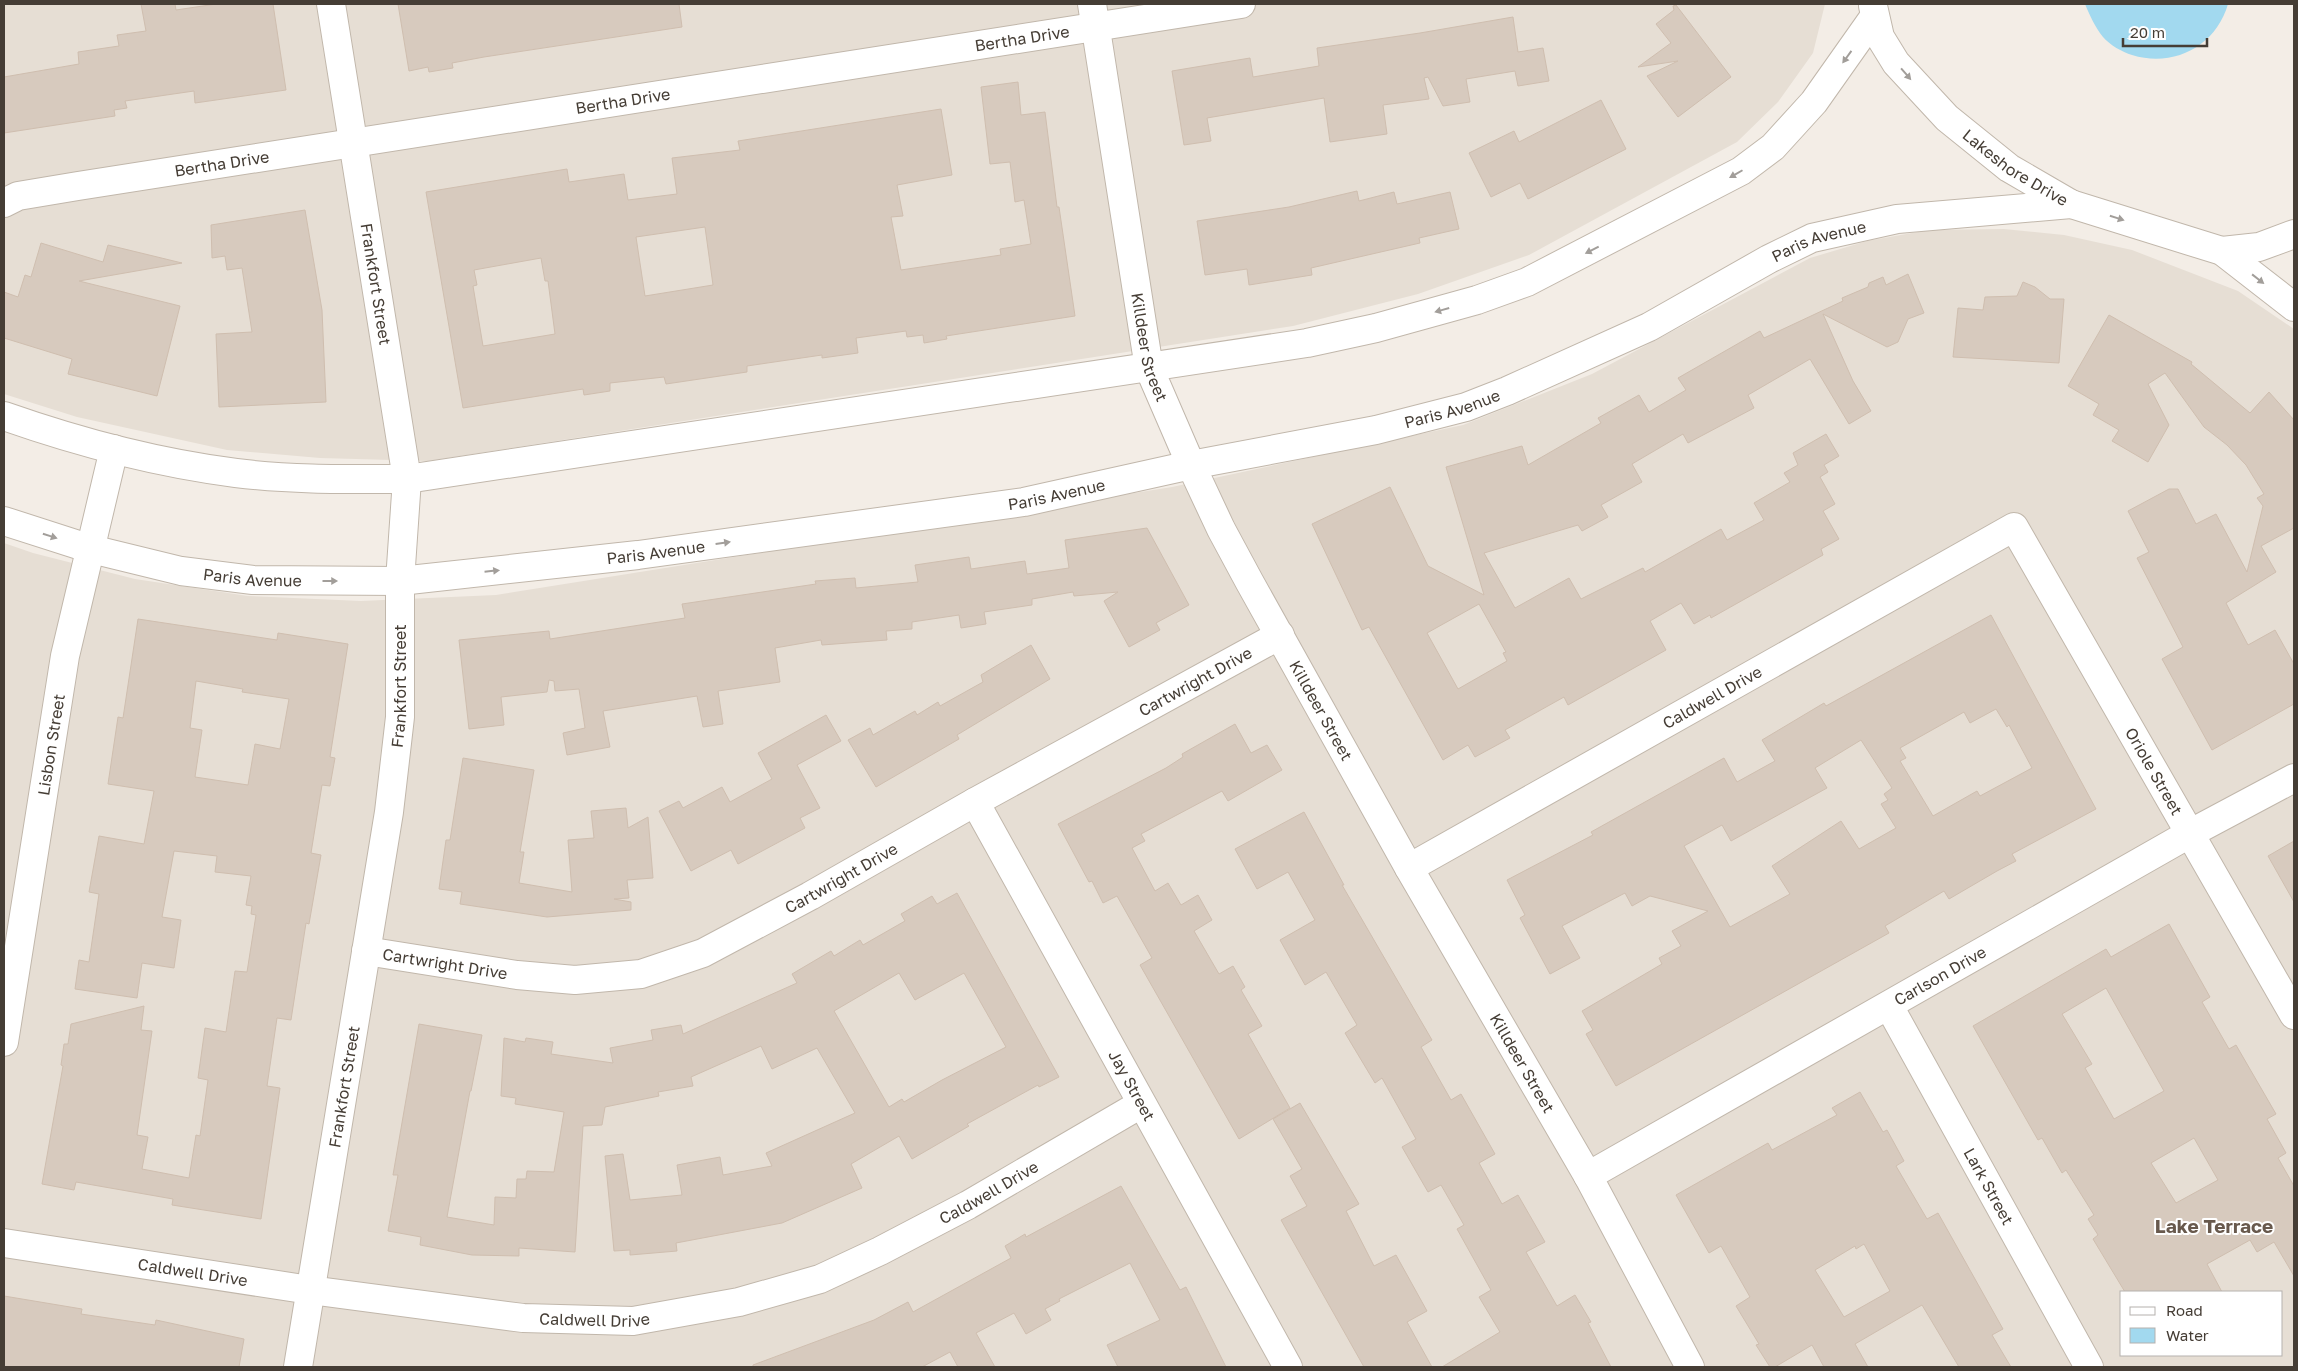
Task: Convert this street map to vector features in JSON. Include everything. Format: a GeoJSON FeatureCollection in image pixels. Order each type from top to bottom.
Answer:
{"type":"FeatureCollection","features":[{"type":"Feature","properties":{"kind":"street","name":"Frankfort Street"},"geometry":{"type":"LineString","coordinates":[[298,1367],[389,812],[400,718],[400,581],[407,479],[331,4]]}},
{"type":"Feature","properties":{"kind":"street","name":"Bertha Drive"},"geometry":{"type":"LineString","coordinates":[[4,203],[18,196],[354,144],[1093,15],[1241,4]]}},
{"type":"Feature","properties":{"kind":"street","name":"Lakeshore Drive"},"geometry":{"type":"LineString","coordinates":[[1874,10],[1880,37],[1896,63],[1947,118],[2009,168],[2071,204],[2222,251],[2294,307]]}},
{"type":"Feature","properties":{"kind":"street"},"geometry":{"type":"LineString","coordinates":[[4,416],[35,427],[114,449],[236,473],[287,477],[407,479],[1307,343],[1376,328],[1477,300],[1527,282],[1732,176],[1773,147],[1814,102],[1874,10]]}},
{"type":"Feature","properties":{"kind":"street","name":"Killdeer Street"},"geometry":{"type":"LineString","coordinates":[[1093,15],[1149,368],[1221,529],[1410,868],[1588,1176],[1690,1367]]}},
{"type":"Feature","properties":{"kind":"street","name":"Paris Avenue"},"geometry":{"type":"LineString","coordinates":[[4,521],[91,549],[182,571],[253,580],[400,581],[648,553],[1024,502],[1192,465],[1376,430],[1466,407],[1508,391],[1649,327],[1761,263],[1812,238],[1898,219],[2071,204]]}},
{"type":"Feature","properties":{"kind":"street","name":"Lakeshore Drive"},"geometry":{"type":"LineString","coordinates":[[2222,251],[2260,247],[2294,234]]}},
{"type":"Feature","properties":{"kind":"street","name":"Lisbon Street"},"geometry":{"type":"LineString","coordinates":[[4,1042],[64,656],[114,449]]}},
{"type":"Feature","properties":{"kind":"street","name":"Oriole Street"},"geometry":{"type":"LineString","coordinates":[[2014,528],[2294,1015]]}},
{"type":"Feature","properties":{"kind":"street","name":"Caldwell Drive"},"geometry":{"type":"LineString","coordinates":[[1410,868],[2014,528]]}},
{"type":"Feature","properties":{"kind":"street","name":"Cartwright Drive"},"geometry":{"type":"LineString","coordinates":[[366,951],[517,975],[575,980],[641,974],[703,953],[857,870],[975,802],[1280,635]]}},
{"type":"Feature","properties":{"kind":"street","name":"Carlson Drive"},"geometry":{"type":"LineString","coordinates":[[1588,1176],[2189,834],[2294,778]]}},
{"type":"Feature","properties":{"kind":"street","name":"Jay Street"},"geometry":{"type":"LineString","coordinates":[[975,802],[1288,1367]]}},
{"type":"Feature","properties":{"kind":"street","name":"Lark Street"},"geometry":{"type":"LineString","coordinates":[[1889,1006],[2089,1367]]}},
{"type":"Feature","properties":{"kind":"street","name":"Caldwell Drive"},"geometry":{"type":"LineString","coordinates":[[4,1243],[310,1290],[523,1318],[632,1321],[739,1302],[820,1279],[880,1251],[1052,1158],[1142,1104]]}},
{"type":"Feature","properties":{"kind":"shaded area"},"geometry":{"type":"Polygon","coordinates":[[[4,4],[1825,4],[1813,53],[1778,102],[1737,142],[1529,255],[1418,294],[1293,326],[428,461],[320,458],[227,450],[77,417],[4,394],[4,4]]]}},
{"type":"Feature","properties":{"kind":"shaded area"},"geometry":{"type":"Polygon","coordinates":[[[2004,229],[2064,235],[2132,250],[2238,291],[2294,329],[2294,1367],[4,1367],[4,543],[33,553],[135,579],[248,596],[361,601],[496,595],[1172,487],[1463,425],[1592,374],[1810,258],[1867,241],[1929,230],[2004,229]]]}},
{"type":"Feature","properties":{"kind":"water"},"geometry":{"type":"Polygon","coordinates":[[[2085,4],[2228,4],[2214,32],[2203,42],[2178,56],[2148,58],[2132,55],[2120,50],[2103,37],[2085,4]]]}},
{"type":"Feature","properties":{"kind":"building"},"geometry":{"type":"Polygon","coordinates":[[[141,4],[175,4],[176,10],[216,4],[273,4],[286,90],[195,103],[194,91],[125,101],[127,108],[114,110],[115,116],[4,133],[4,77],[79,64],[78,52],[119,46],[117,35],[146,31],[141,4]]]}},
{"type":"Feature","properties":{"kind":"building"},"geometry":{"type":"Polygon","coordinates":[[[398,4],[679,4],[682,27],[484,57],[452,63],[453,68],[429,72],[428,67],[409,71],[398,4]]]}},
{"type":"Feature","properties":{"kind":"building"},"geometry":{"type":"Polygon","coordinates":[[[1676,5],[1731,77],[1678,117],[1647,76],[1678,61],[1638,67],[1671,43],[1656,24],[1674,10],[1673,6],[1676,5]]]}},
{"type":"Feature","properties":{"kind":"building"},"geometry":{"type":"Polygon","coordinates":[[[1513,17],[1518,52],[1543,48],[1549,81],[1518,86],[1515,71],[1466,79],[1470,102],[1443,106],[1428,77],[1424,78],[1429,99],[1383,105],[1387,134],[1330,142],[1324,98],[1207,118],[1211,141],[1184,145],[1172,71],[1250,58],[1253,77],[1319,66],[1317,48],[1513,17]]]}},
{"type":"Feature","properties":{"kind":"building"},"geometry":{"type":"Polygon","coordinates":[[[1018,82],[1021,115],[1045,112],[1057,207],[1059,207],[1075,316],[946,336],[947,339],[924,343],[923,335],[907,337],[906,331],[856,338],[858,353],[822,358],[822,355],[747,366],[747,372],[666,384],[664,377],[610,383],[610,391],[584,395],[583,389],[463,408],[426,192],[567,169],[569,182],[624,174],[628,200],[677,194],[672,158],[740,150],[738,141],[941,109],[952,175],[897,185],[903,216],[891,217],[901,270],[1001,255],[1000,249],[1031,244],[1024,200],[1015,202],[1010,162],[990,164],[981,87],[1018,82]],[[705,227],[636,237],[645,296],[713,285],[705,227]],[[541,258],[474,270],[477,285],[473,286],[483,346],[555,334],[548,281],[545,281],[541,258]]]}},
{"type":"Feature","properties":{"kind":"building"},"geometry":{"type":"Polygon","coordinates":[[[1601,100],[1626,149],[1528,199],[1520,183],[1491,197],[1469,153],[1514,131],[1519,142],[1601,100]]]}},
{"type":"Feature","properties":{"kind":"building"},"geometry":{"type":"Polygon","coordinates":[[[1357,191],[1359,201],[1394,192],[1397,204],[1450,192],[1459,229],[1419,238],[1420,243],[1311,268],[1312,275],[1249,285],[1247,269],[1205,275],[1197,221],[1289,207],[1357,191]]]}},
{"type":"Feature","properties":{"kind":"building"},"geometry":{"type":"Polygon","coordinates":[[[305,210],[322,310],[326,402],[219,407],[216,334],[252,332],[242,268],[227,270],[225,256],[212,258],[211,225],[305,210]]]}},
{"type":"Feature","properties":{"kind":"building"},"geometry":{"type":"Polygon","coordinates":[[[41,243],[103,262],[108,245],[182,263],[79,281],[180,306],[157,396],[68,374],[72,359],[4,338],[4,292],[18,297],[25,275],[31,277],[41,243]]]}},
{"type":"Feature","properties":{"kind":"building"},"geometry":{"type":"Polygon","coordinates":[[[1908,274],[1924,313],[1908,319],[1898,342],[1887,347],[1823,314],[1853,381],[1871,411],[1849,424],[1810,359],[1748,395],[1754,408],[1688,443],[1683,434],[1632,464],[1642,482],[1601,505],[1608,517],[1582,531],[1578,525],[1484,553],[1515,608],[1569,578],[1581,599],[1643,568],[1645,572],[1721,529],[1727,540],[1764,520],[1754,503],[1790,482],[1784,473],[1798,465],[1793,453],[1826,434],[1839,456],[1824,465],[1828,472],[1820,477],[1835,504],[1823,511],[1839,539],[1821,549],[1823,555],[1711,618],[1710,615],[1694,624],[1681,603],[1650,621],[1666,650],[1568,705],[1564,697],[1505,730],[1510,738],[1475,757],[1468,745],[1443,760],[1369,627],[1362,630],[1312,524],[1390,487],[1428,566],[1484,595],[1446,467],[1522,446],[1528,465],[1601,423],[1598,418],[1639,395],[1649,412],[1686,390],[1678,378],[1760,331],[1764,338],[1843,301],[1842,298],[1868,287],[1869,283],[1883,277],[1886,285],[1908,274]],[[1479,604],[1427,633],[1458,689],[1507,661],[1503,653],[1506,652],[1479,604]]]}},
{"type":"Feature","properties":{"kind":"building"},"geometry":{"type":"Polygon","coordinates":[[[2023,282],[2035,287],[2050,299],[2064,299],[2059,363],[1953,357],[1958,308],[1983,310],[1985,297],[2017,296],[2023,282]]]}},
{"type":"Feature","properties":{"kind":"building"},"geometry":{"type":"Polygon","coordinates":[[[2109,315],[2192,362],[2191,364],[2250,413],[2269,392],[2294,420],[2294,528],[2261,546],[2276,572],[2226,603],[2248,645],[2275,630],[2294,664],[2294,704],[2212,750],[2162,659],[2183,647],[2137,558],[2149,552],[2128,511],[2169,489],[2178,489],[2196,524],[2216,514],[2247,572],[2263,506],[2257,498],[2264,494],[2246,465],[2227,445],[2204,427],[2165,373],[2148,384],[2169,425],[2148,462],[2112,441],[2119,430],[2093,415],[2099,404],[2068,386],[2109,315]]]}},
{"type":"Feature","properties":{"kind":"building"},"geometry":{"type":"Polygon","coordinates":[[[1147,528],[1189,605],[1156,623],[1160,630],[1129,647],[1104,601],[1118,592],[1074,596],[1073,592],[1032,599],[1032,605],[984,612],[986,624],[961,628],[959,615],[912,622],[912,629],[886,631],[887,640],[822,645],[821,640],[775,648],[780,682],[718,691],[723,724],[703,727],[697,696],[603,711],[610,747],[567,755],[563,733],[585,728],[579,689],[555,691],[554,681],[549,680],[547,692],[501,697],[504,725],[469,729],[459,640],[549,631],[550,639],[685,618],[682,604],[816,584],[815,581],[855,578],[856,588],[918,582],[915,565],[969,557],[971,569],[1025,561],[1027,574],[1069,568],[1065,540],[1147,528]]]}},
{"type":"Feature","properties":{"kind":"building"},"geometry":{"type":"Polygon","coordinates":[[[1991,615],[2096,809],[2012,854],[2016,861],[1949,899],[1944,891],[1885,926],[1889,933],[1616,1086],[1586,1034],[1593,1030],[1582,1011],[1662,964],[1659,958],[1681,946],[1672,931],[1708,911],[1650,896],[1632,906],[1625,893],[1562,926],[1580,958],[1550,974],[1520,918],[1525,915],[1507,880],[1593,835],[1591,832],[1724,758],[1737,782],[1775,761],[1762,740],[1824,703],[1826,706],[1991,615]],[[1996,709],[1970,723],[1964,712],[1900,748],[1906,758],[1900,761],[1933,816],[1977,791],[1980,796],[2032,768],[2009,725],[2007,727],[1996,709]],[[1861,740],[1815,768],[1827,788],[1731,841],[1722,825],[1684,846],[1730,927],[1790,894],[1772,866],[1841,821],[1859,849],[1896,828],[1881,804],[1888,800],[1884,794],[1892,788],[1861,740]]]}},
{"type":"Feature","properties":{"kind":"building"},"geometry":{"type":"Polygon","coordinates":[[[138,619],[277,640],[278,633],[348,644],[330,757],[335,758],[330,786],[322,785],[311,853],[321,855],[309,924],[306,923],[291,1020],[277,1018],[267,1086],[280,1088],[261,1219],[172,1205],[173,1199],[76,1182],[74,1190],[42,1184],[63,1066],[61,1065],[64,1044],[68,1044],[71,1024],[144,1006],[141,1030],[152,1031],[137,1135],[148,1137],[142,1169],[189,1178],[196,1135],[200,1136],[208,1080],[198,1078],[205,1028],[226,1032],[235,971],[247,972],[256,915],[251,914],[252,906],[246,905],[251,876],[215,872],[217,856],[174,851],[162,917],[181,920],[174,968],[142,963],[137,998],[75,989],[79,960],[89,962],[99,894],[89,892],[99,836],[144,844],[154,791],[108,784],[118,717],[123,718],[138,619]],[[196,681],[190,728],[202,730],[195,777],[248,785],[255,744],[280,749],[289,699],[242,692],[243,689],[196,681]]]}},
{"type":"Feature","properties":{"kind":"building"},"geometry":{"type":"Polygon","coordinates":[[[1031,645],[1050,679],[957,735],[959,739],[876,787],[848,740],[870,728],[873,735],[915,711],[917,715],[938,702],[940,706],[983,682],[981,675],[1031,645]]]}},
{"type":"Feature","properties":{"kind":"building"},"geometry":{"type":"Polygon","coordinates":[[[826,715],[841,741],[797,765],[820,808],[800,818],[805,828],[738,864],[731,850],[691,871],[659,811],[679,801],[683,808],[722,787],[730,802],[772,779],[758,753],[826,715]]]}},
{"type":"Feature","properties":{"kind":"building"},"geometry":{"type":"Polygon","coordinates":[[[1235,724],[1251,753],[1267,745],[1282,770],[1228,801],[1222,791],[1141,834],[1145,841],[1132,848],[1155,891],[1168,883],[1181,905],[1198,895],[1212,920],[1194,931],[1219,974],[1233,966],[1245,987],[1241,990],[1262,1026],[1248,1034],[1290,1108],[1239,1139],[1140,965],[1152,958],[1117,896],[1103,903],[1092,881],[1089,882],[1058,824],[1166,768],[1183,757],[1182,754],[1235,724]]]}},
{"type":"Feature","properties":{"kind":"building"},"geometry":{"type":"Polygon","coordinates":[[[463,758],[534,770],[520,852],[524,852],[519,883],[572,892],[568,840],[594,838],[591,811],[626,808],[628,828],[648,817],[653,878],[627,880],[629,898],[614,899],[631,902],[631,910],[547,917],[460,904],[462,892],[439,889],[446,840],[450,840],[463,758]]]}},
{"type":"Feature","properties":{"kind":"building"},"geometry":{"type":"Polygon","coordinates":[[[1304,812],[1344,885],[1342,885],[1432,1040],[1421,1047],[1451,1100],[1461,1094],[1495,1154],[1479,1163],[1502,1204],[1518,1195],[1545,1242],[1526,1252],[1557,1306],[1575,1295],[1591,1322],[1588,1323],[1611,1367],[1442,1367],[1500,1332],[1479,1297],[1491,1290],[1457,1229],[1464,1225],[1441,1185],[1428,1192],[1402,1147],[1416,1139],[1382,1078],[1375,1083],[1345,1033],[1357,1025],[1326,972],[1305,985],[1280,940],[1315,920],[1288,872],[1257,889],[1235,849],[1304,812]]]}},
{"type":"Feature","properties":{"kind":"building"},"geometry":{"type":"Polygon","coordinates":[[[2294,841],[2294,902],[2268,856],[2294,841]]]}},
{"type":"Feature","properties":{"kind":"building"},"geometry":{"type":"Polygon","coordinates":[[[957,893],[1059,1077],[1039,1087],[1038,1085],[967,1124],[969,1126],[912,1159],[899,1136],[851,1164],[862,1188],[782,1223],[676,1243],[677,1251],[630,1255],[630,1250],[614,1251],[605,1156],[623,1154],[630,1200],[682,1195],[677,1165],[720,1157],[723,1175],[772,1166],[766,1153],[855,1113],[817,1048],[772,1069],[761,1046],[691,1077],[693,1086],[658,1092],[659,1096],[605,1107],[602,1125],[583,1126],[575,1252],[519,1248],[519,1256],[472,1255],[420,1245],[421,1237],[388,1231],[398,1175],[393,1175],[419,1024],[482,1035],[447,1217],[494,1225],[495,1197],[516,1198],[517,1179],[526,1179],[527,1171],[554,1172],[564,1112],[515,1104],[516,1098],[501,1096],[504,1038],[525,1042],[526,1038],[553,1042],[551,1054],[613,1063],[610,1048],[653,1040],[651,1030],[681,1025],[683,1034],[797,983],[792,974],[831,951],[834,956],[860,940],[863,945],[905,921],[901,914],[932,896],[937,904],[957,893]],[[899,973],[834,1011],[889,1107],[902,1099],[904,1102],[1006,1047],[964,973],[915,1000],[899,973]]]}},
{"type":"Feature","properties":{"kind":"building"},"geometry":{"type":"Polygon","coordinates":[[[2169,924],[2210,997],[2202,1002],[2229,1049],[2236,1045],[2276,1114],[2267,1119],[2286,1153],[2278,1158],[2294,1186],[2294,1276],[2274,1242],[2257,1252],[2250,1240],[2207,1264],[2221,1291],[2124,1291],[2093,1239],[2098,1235],[2088,1219],[2094,1215],[2066,1170],[2062,1173],[2042,1138],[2038,1140],[1973,1026],[2106,949],[2111,957],[2169,924]],[[2106,988],[2062,1014],[2092,1064],[2085,1068],[2114,1119],[2164,1091],[2106,988]],[[2194,1138],[2151,1163],[2176,1203],[2218,1180],[2194,1138]]]}},
{"type":"Feature","properties":{"kind":"building"},"geometry":{"type":"Polygon","coordinates":[[[1860,1092],[1883,1132],[1887,1130],[1904,1161],[1896,1166],[1927,1219],[1938,1213],[2003,1329],[1992,1335],[2011,1367],[1959,1367],[1922,1305],[1855,1344],[1868,1367],[1824,1367],[1812,1345],[1775,1367],[1770,1367],[1756,1345],[1759,1344],[1736,1306],[1750,1297],[1721,1246],[1709,1253],[1676,1195],[1768,1143],[1772,1150],[1837,1115],[1832,1108],[1860,1092]],[[1864,1244],[1856,1249],[1855,1246],[1815,1270],[1844,1317],[1890,1291],[1864,1244]]]}},
{"type":"Feature","properties":{"kind":"building"},"geometry":{"type":"Polygon","coordinates":[[[1300,1103],[1359,1204],[1346,1211],[1374,1266],[1396,1255],[1427,1311],[1407,1322],[1432,1367],[1364,1367],[1281,1220],[1307,1206],[1290,1176],[1302,1169],[1273,1119],[1300,1103]]]}},
{"type":"Feature","properties":{"kind":"building"},"geometry":{"type":"Polygon","coordinates":[[[1121,1186],[1180,1290],[1186,1287],[1226,1367],[1118,1367],[1107,1345],[1160,1320],[1130,1263],[1059,1299],[1060,1301],[1045,1309],[1051,1320],[1026,1334],[1014,1313],[976,1333],[995,1367],[958,1367],[950,1352],[922,1367],[753,1367],[753,1365],[874,1320],[908,1302],[913,1312],[1011,1258],[1005,1246],[1025,1234],[1026,1237],[1121,1186]]]}},
{"type":"Feature","properties":{"kind":"building"},"geometry":{"type":"Polygon","coordinates":[[[4,1296],[82,1309],[81,1314],[155,1325],[156,1320],[244,1339],[239,1367],[4,1367],[4,1296]]]}},
{"type":"Feature","properties":{"kind":"district","name":"Lake Terrace"},"geometry":{"type":"Point","coordinates":[2214,1225]}}]}
